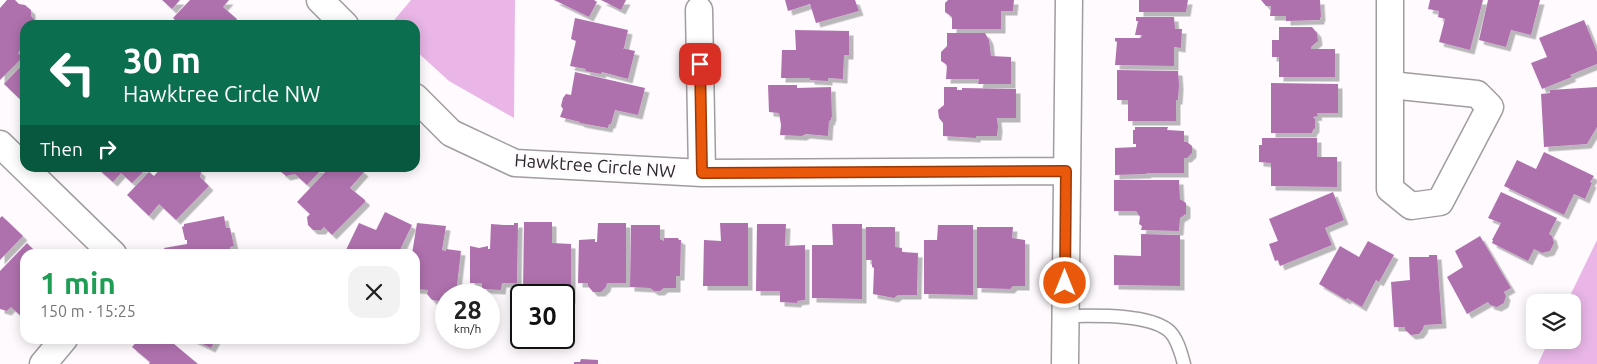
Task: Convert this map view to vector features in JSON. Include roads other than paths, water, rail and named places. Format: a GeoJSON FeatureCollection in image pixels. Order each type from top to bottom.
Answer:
{"type":"FeatureCollection","features":[{"type":"Feature","properties":{"kind":"street"},"geometry":{"type":"LineString","coordinates":[[320,0],[340,20]]}},
{"type":"Feature","properties":{"kind":"street"},"geometry":{"type":"LineString","coordinates":[[1065,364],[1069,0]]}},
{"type":"Feature","properties":{"kind":"street"},"geometry":{"type":"LineString","coordinates":[[1390,0],[1390,86],[1390,189],[1411,206],[1440,202],[1490,107],[1477,94],[1390,86]]}},
{"type":"Feature","properties":{"kind":"street"},"geometry":{"type":"LineString","coordinates":[[699,10],[702,173]]}},
{"type":"Feature","properties":{"kind":"street","name":"Hawktree Circle NW"},"geometry":{"type":"LineString","coordinates":[[420,102],[451,134],[514,162],[702,173],[1066,171]]}},
{"type":"Feature","properties":{"kind":"street"},"geometry":{"type":"LineString","coordinates":[[0,144],[20,163]]}},
{"type":"Feature","properties":{"kind":"street"},"geometry":{"type":"LineString","coordinates":[[29,172],[108,249]]}},
{"type":"Feature","properties":{"kind":"street"},"geometry":{"type":"LineString","coordinates":[[43,364],[60,344]]}},
{"type":"Feature","properties":{"kind":"lane"},"geometry":{"type":"LineString","coordinates":[[1065,316],[1146,319],[1168,330],[1179,348],[1184,364]]}}]}
